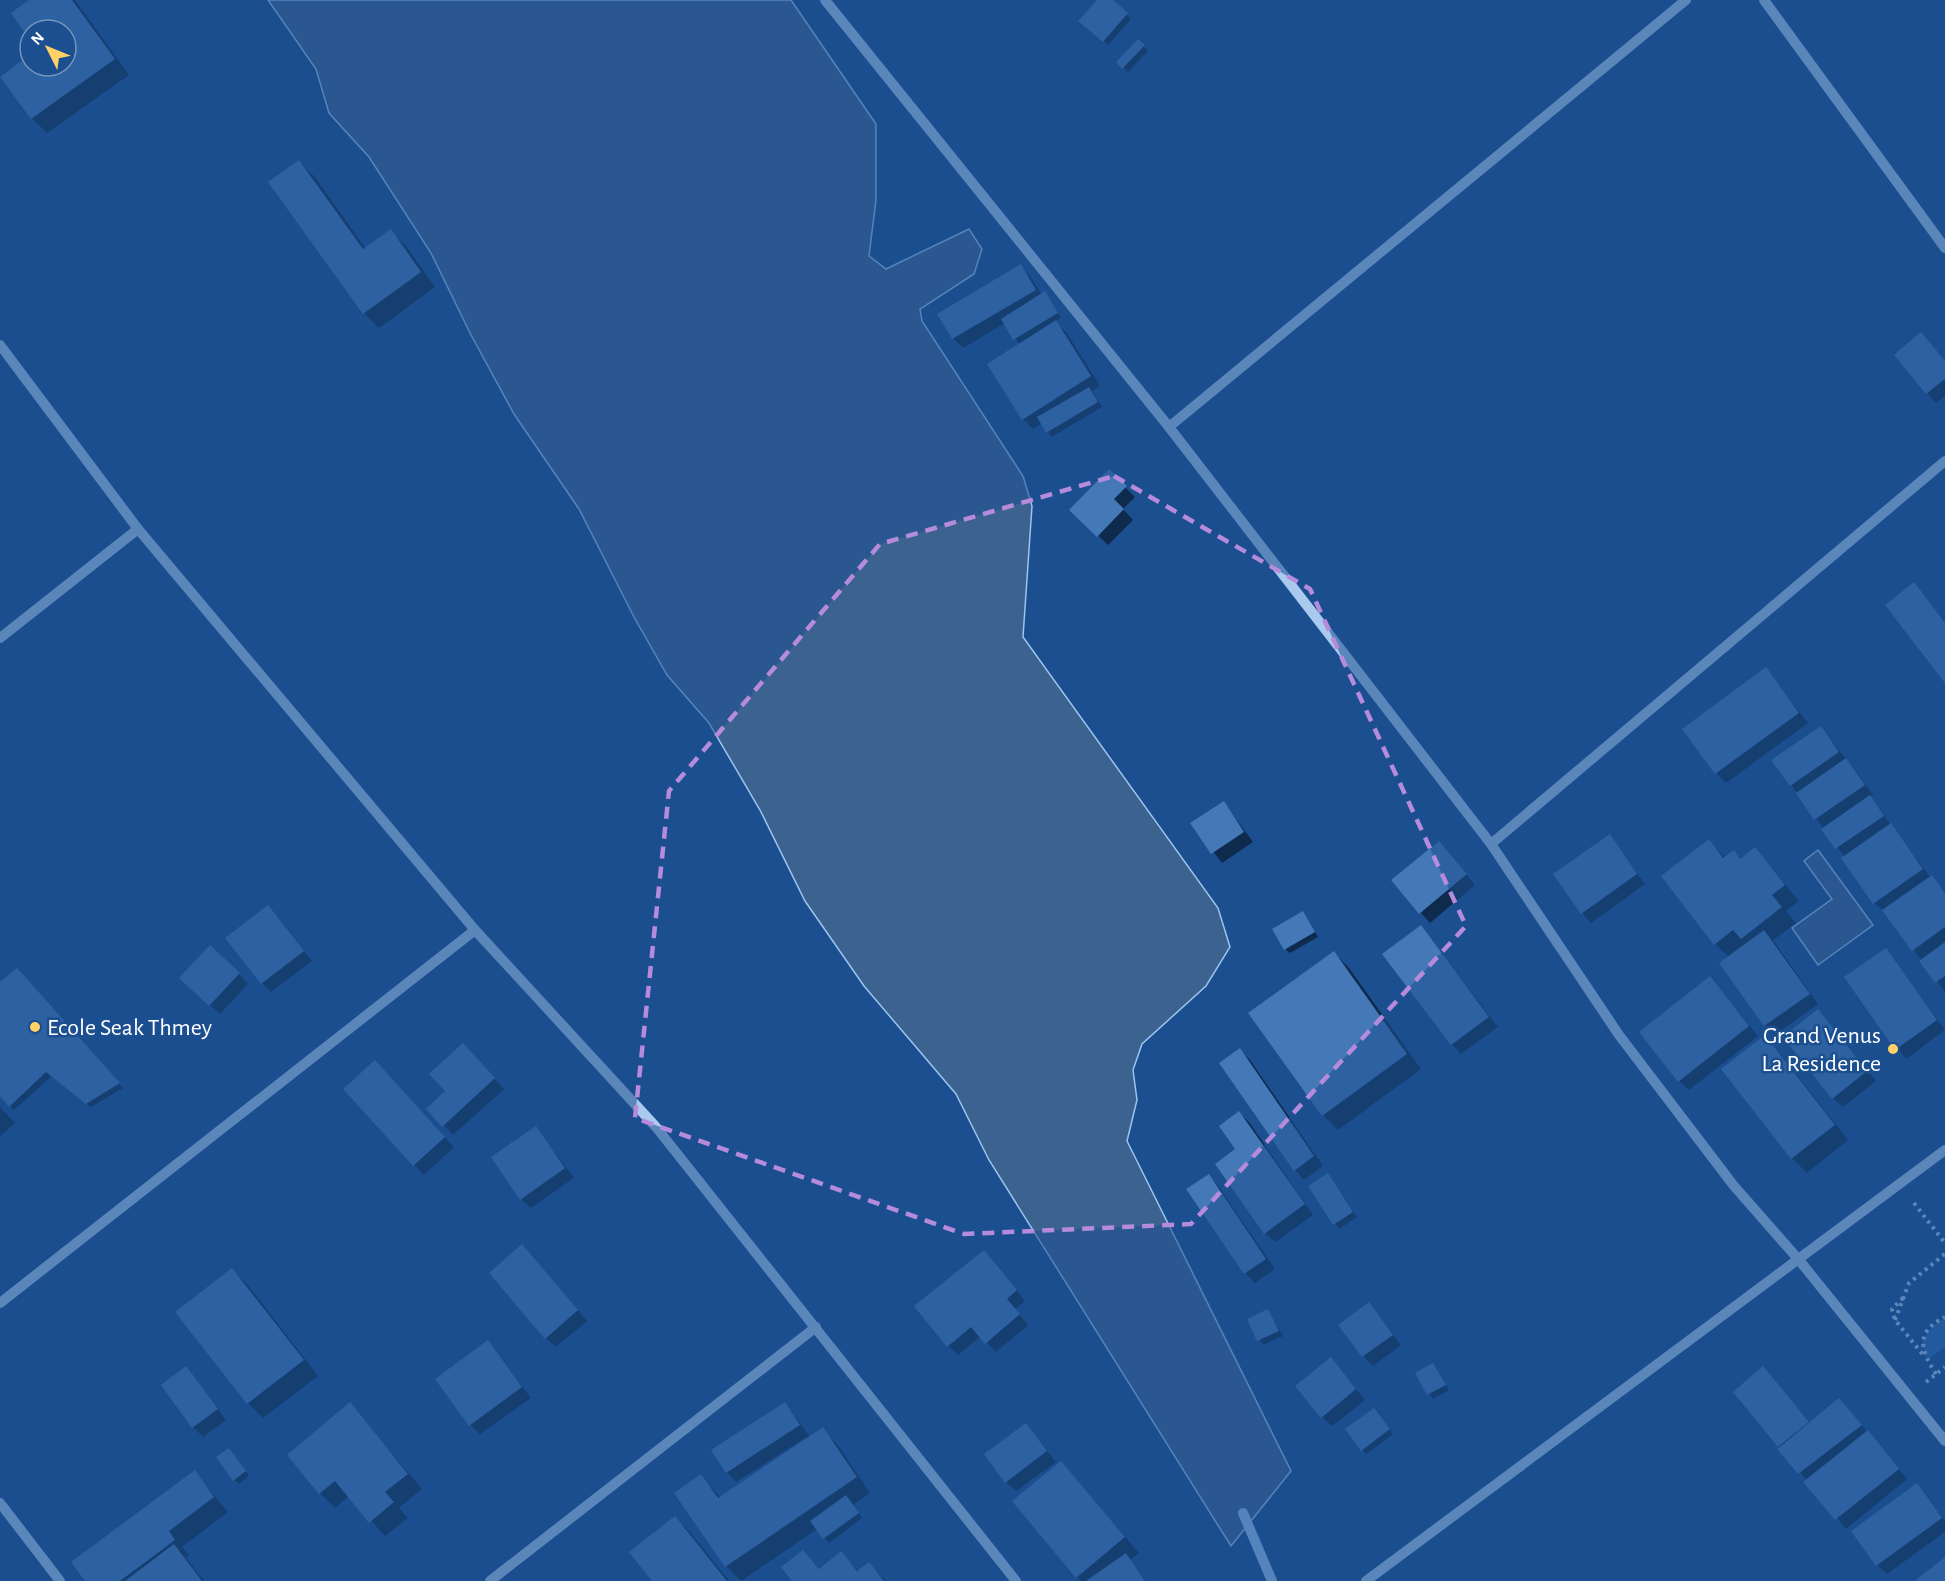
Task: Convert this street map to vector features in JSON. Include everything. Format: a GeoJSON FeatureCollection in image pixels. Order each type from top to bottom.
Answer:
{"type":"FeatureCollection","features":[{"type":"Feature","properties":{"kind":"street"},"geometry":{"type":"LineString","coordinates":[[825,0],[1169,427],[1491,844],[1619,1035],[1734,1186],[1799,1260],[1945,1441]]}},
{"type":"Feature","properties":{"kind":"street"},"geometry":{"type":"LineString","coordinates":[[1169,427],[1686,0]]}},
{"type":"Feature","properties":{"kind":"street"},"geometry":{"type":"LineString","coordinates":[[1764,0],[1945,248]]}},
{"type":"Feature","properties":{"kind":"street"},"geometry":{"type":"LineString","coordinates":[[0,345],[138,529],[475,930],[656,1127],[1016,1581]]}},
{"type":"Feature","properties":{"kind":"street"},"geometry":{"type":"LineString","coordinates":[[1491,844],[1945,461]]}},
{"type":"Feature","properties":{"kind":"street"},"geometry":{"type":"LineString","coordinates":[[0,638],[138,529]]}},
{"type":"Feature","properties":{"kind":"street"},"geometry":{"type":"LineString","coordinates":[[0,1303],[475,930]]}},
{"type":"Feature","properties":{"kind":"street"},"geometry":{"type":"LineString","coordinates":[[1366,1581],[1945,1150]]}},
{"type":"Feature","properties":{"kind":"street"},"geometry":{"type":"LineString","coordinates":[[490,1581],[816,1327]]}},
{"type":"Feature","properties":{"kind":"street"},"geometry":{"type":"LineString","coordinates":[[0,1503],[60,1581]]}},
{"type":"Feature","properties":{"kind":"path"},"geometry":{"type":"LineString","coordinates":[[1900,1184],[1945,1243]]}},
{"type":"Feature","properties":{"kind":"path"},"geometry":{"type":"LineString","coordinates":[[1936,1374],[1895,1320],[1909,1283],[1945,1254]]}},
{"type":"Feature","properties":{"kind":"path"},"geometry":{"type":"LineString","coordinates":[[1924,1356],[1922,1341],[1931,1327],[1945,1317]]}},
{"type":"Feature","properties":{"kind":"highlighted area"},"geometry":{"type":"Polygon","coordinates":[[[1114,476],[1310,589],[1466,926],[1191,1224],[964,1234],[635,1118],[669,791],[880,544],[1114,476]]]}},
{"type":"Feature","properties":{"kind":"shaded area"},"geometry":{"type":"Polygon","coordinates":[[[268,0],[791,0],[876,124],[876,200],[869,256],[886,269],[969,229],[982,249],[974,274],[920,309],[922,321],[1023,476],[1032,506],[1023,637],[1218,908],[1230,947],[1206,986],[1142,1044],[1133,1070],[1137,1100],[1127,1141],[1291,1471],[1231,1546],[989,1160],[956,1094],[864,986],[805,901],[760,810],[709,723],[667,675],[634,617],[579,509],[514,414],[471,335],[431,253],[369,157],[329,113],[316,69],[268,0]]]}},
{"type":"Feature","properties":{"kind":"shaded area"},"geometry":{"type":"Polygon","coordinates":[[[1818,850],[1873,925],[1818,965],[1792,928],[1832,899],[1804,861],[1818,850]]]}},
{"type":"Feature","properties":{"kind":"shaded area"},"geometry":{"type":"Polygon","coordinates":[[[1945,1317],[1945,1347],[1927,1360],[1922,1341],[1932,1327],[1945,1317]]]}},
{"type":"Feature","properties":{"kind":"building"},"geometry":{"type":"Polygon","coordinates":[[[29,0],[72,0],[115,59],[31,119],[0,77],[18,64],[18,78],[78,78],[78,18],[18,18],[18,23],[11,13],[29,0]]]}},
{"type":"Feature","properties":{"kind":"building"},"geometry":{"type":"Polygon","coordinates":[[[1097,0],[1113,0],[1128,13],[1103,42],[1078,21],[1097,0]]]}},
{"type":"Feature","properties":{"kind":"building"},"geometry":{"type":"Polygon","coordinates":[[[1138,39],[1145,45],[1122,69],[1116,62],[1138,39]]]}},
{"type":"Feature","properties":{"kind":"building"},"geometry":{"type":"Polygon","coordinates":[[[299,160],[363,249],[391,229],[421,272],[363,314],[268,182],[299,160]]]}},
{"type":"Feature","properties":{"kind":"building"},"geometry":{"type":"Polygon","coordinates":[[[1021,264],[1036,290],[952,339],[937,314],[1021,264]]]}},
{"type":"Feature","properties":{"kind":"building"},"geometry":{"type":"Polygon","coordinates":[[[1045,291],[1058,313],[1013,340],[1001,319],[1045,291]]]}},
{"type":"Feature","properties":{"kind":"building"},"geometry":{"type":"Polygon","coordinates":[[[1056,320],[1091,376],[1022,420],[987,364],[1056,320]]]}},
{"type":"Feature","properties":{"kind":"building"},"geometry":{"type":"Polygon","coordinates":[[[1921,332],[1945,361],[1945,379],[1926,394],[1894,355],[1921,332]]]}},
{"type":"Feature","properties":{"kind":"building"},"geometry":{"type":"Polygon","coordinates":[[[1089,387],[1098,402],[1046,433],[1037,417],[1089,387]]]}},
{"type":"Feature","properties":{"kind":"building"},"geometry":{"type":"Polygon","coordinates":[[[1109,469],[1127,486],[1114,499],[1124,509],[1097,537],[1069,510],[1109,469]]]}},
{"type":"Feature","properties":{"kind":"building"},"geometry":{"type":"Polygon","coordinates":[[[1914,582],[1945,623],[1945,683],[1885,605],[1914,582]]]}},
{"type":"Feature","properties":{"kind":"building"},"geometry":{"type":"Polygon","coordinates":[[[1766,667],[1799,713],[1715,774],[1682,729],[1766,667]]]}},
{"type":"Feature","properties":{"kind":"building"},"geometry":{"type":"Polygon","coordinates":[[[1821,726],[1839,752],[1790,786],[1771,760],[1821,726]]]}},
{"type":"Feature","properties":{"kind":"building"},"geometry":{"type":"Polygon","coordinates":[[[1846,758],[1865,785],[1814,820],[1796,793],[1846,758]]]}},
{"type":"Feature","properties":{"kind":"building"},"geometry":{"type":"Polygon","coordinates":[[[1870,795],[1884,816],[1835,849],[1821,829],[1870,795]]]}},
{"type":"Feature","properties":{"kind":"building"},"geometry":{"type":"Polygon","coordinates":[[[1224,801],[1244,832],[1211,854],[1190,823],[1224,801]]]}},
{"type":"Feature","properties":{"kind":"building"},"geometry":{"type":"Polygon","coordinates":[[[1891,823],[1923,869],[1873,904],[1841,858],[1891,823]]]}},
{"type":"Feature","properties":{"kind":"building"},"geometry":{"type":"Polygon","coordinates":[[[1610,834],[1637,874],[1581,914],[1553,874],[1610,834]]]}},
{"type":"Feature","properties":{"kind":"building"},"geometry":{"type":"Polygon","coordinates":[[[1709,839],[1723,858],[1734,850],[1740,859],[1755,847],[1785,885],[1772,895],[1782,907],[1741,939],[1733,930],[1714,945],[1661,876],[1709,839]]]}},
{"type":"Feature","properties":{"kind":"building"},"geometry":{"type":"Polygon","coordinates":[[[1439,841],[1467,874],[1419,914],[1391,880],[1439,841]]]}},
{"type":"Feature","properties":{"kind":"building"},"geometry":{"type":"Polygon","coordinates":[[[1932,875],[1945,893],[1945,927],[1912,951],[1882,910],[1932,875]]]}},
{"type":"Feature","properties":{"kind":"building"},"geometry":{"type":"Polygon","coordinates":[[[268,905],[304,951],[261,984],[225,938],[268,905]]]}},
{"type":"Feature","properties":{"kind":"building"},"geometry":{"type":"Polygon","coordinates":[[[1303,911],[1315,932],[1284,950],[1272,929],[1303,911]]]}},
{"type":"Feature","properties":{"kind":"building"},"geometry":{"type":"Polygon","coordinates":[[[1421,925],[1489,1017],[1451,1045],[1382,954],[1421,925]]]}},
{"type":"Feature","properties":{"kind":"building"},"geometry":{"type":"Polygon","coordinates":[[[1764,930],[1810,994],[1764,1026],[1719,963],[1764,930]]]}},
{"type":"Feature","properties":{"kind":"building"},"geometry":{"type":"Polygon","coordinates":[[[1945,942],[1945,976],[1935,983],[1919,961],[1945,942]]]}},
{"type":"Feature","properties":{"kind":"building"},"geometry":{"type":"Polygon","coordinates":[[[210,945],[240,973],[209,1006],[179,978],[210,945]]]}},
{"type":"Feature","properties":{"kind":"building"},"geometry":{"type":"Polygon","coordinates":[[[1886,948],[1937,1020],[1895,1050],[1844,977],[1886,948]]]}},
{"type":"Feature","properties":{"kind":"building"},"geometry":{"type":"Polygon","coordinates":[[[1334,951],[1407,1054],[1322,1116],[1248,1013],[1334,951]]]}},
{"type":"Feature","properties":{"kind":"building","name":"Ecole Seak Thmey"},"geometry":{"type":"Polygon","coordinates":[[[17,968],[120,1083],[86,1104],[46,1072],[9,1107],[0,1096],[0,982],[17,968]]]}},
{"type":"Feature","properties":{"kind":"building"},"geometry":{"type":"Polygon","coordinates":[[[1710,976],[1749,1026],[1678,1082],[1639,1032],[1710,976]]]}},
{"type":"Feature","properties":{"kind":"building"},"geometry":{"type":"Polygon","coordinates":[[[1818,1009],[1867,1071],[1832,1099],[1783,1037],[1818,1009]]]}},
{"type":"Feature","properties":{"kind":"building"},"geometry":{"type":"Polygon","coordinates":[[[1765,1035],[1835,1125],[1791,1159],[1721,1069],[1765,1035]]]}},
{"type":"Feature","properties":{"kind":"building"},"geometry":{"type":"Polygon","coordinates":[[[463,1043],[495,1078],[442,1127],[426,1109],[445,1091],[429,1074],[463,1043]]]}},
{"type":"Feature","properties":{"kind":"building"},"geometry":{"type":"Polygon","coordinates":[[[1240,1048],[1314,1156],[1294,1171],[1219,1063],[1240,1048]]]}},
{"type":"Feature","properties":{"kind":"building"},"geometry":{"type":"Polygon","coordinates":[[[375,1060],[445,1137],[413,1166],[343,1089],[375,1060]]]}},
{"type":"Feature","properties":{"kind":"building"},"geometry":{"type":"Polygon","coordinates":[[[1239,1111],[1305,1204],[1264,1234],[1215,1164],[1235,1149],[1219,1126],[1239,1111]]]}},
{"type":"Feature","properties":{"kind":"building"},"geometry":{"type":"Polygon","coordinates":[[[536,1126],[565,1168],[520,1200],[491,1157],[536,1126]]]}},
{"type":"Feature","properties":{"kind":"building"},"geometry":{"type":"Polygon","coordinates":[[[1328,1173],[1353,1212],[1333,1225],[1308,1186],[1328,1173]]]}},
{"type":"Feature","properties":{"kind":"building"},"geometry":{"type":"Polygon","coordinates":[[[1209,1174],[1266,1259],[1244,1274],[1186,1189],[1209,1174]]]}},
{"type":"Feature","properties":{"kind":"building"},"geometry":{"type":"Polygon","coordinates":[[[522,1244],[578,1310],[545,1339],[489,1273],[522,1244]]]}},
{"type":"Feature","properties":{"kind":"building"},"geometry":{"type":"Polygon","coordinates":[[[984,1250],[1017,1290],[1007,1299],[1020,1314],[985,1344],[971,1327],[947,1347],[914,1306],[984,1250]]]}},
{"type":"Feature","properties":{"kind":"building"},"geometry":{"type":"Polygon","coordinates":[[[232,1268],[304,1360],[247,1404],[175,1312],[232,1268]]]}},
{"type":"Feature","properties":{"kind":"building"},"geometry":{"type":"Polygon","coordinates":[[[1369,1302],[1393,1335],[1362,1357],[1338,1325],[1369,1302]]]}},
{"type":"Feature","properties":{"kind":"building"},"geometry":{"type":"Polygon","coordinates":[[[1268,1309],[1279,1331],[1257,1341],[1247,1319],[1268,1309]]]}},
{"type":"Feature","properties":{"kind":"building"},"geometry":{"type":"Polygon","coordinates":[[[488,1340],[522,1387],[469,1426],[435,1379],[488,1340]]]}},
{"type":"Feature","properties":{"kind":"building"},"geometry":{"type":"Polygon","coordinates":[[[1331,1357],[1356,1389],[1321,1418],[1295,1386],[1331,1357]]]}},
{"type":"Feature","properties":{"kind":"building"},"geometry":{"type":"Polygon","coordinates":[[[1433,1363],[1446,1385],[1427,1395],[1415,1373],[1433,1363]]]}},
{"type":"Feature","properties":{"kind":"building"},"geometry":{"type":"Polygon","coordinates":[[[186,1366],[218,1409],[192,1428],[161,1385],[186,1366]]]}},
{"type":"Feature","properties":{"kind":"building"},"geometry":{"type":"Polygon","coordinates":[[[1763,1366],[1809,1422],[1778,1447],[1733,1392],[1763,1366]]]}},
{"type":"Feature","properties":{"kind":"building"},"geometry":{"type":"Polygon","coordinates":[[[1839,1398],[1862,1425],[1798,1474],[1777,1449],[1839,1398]]]}},
{"type":"Feature","properties":{"kind":"building"},"geometry":{"type":"Polygon","coordinates":[[[350,1402],[408,1474],[385,1492],[394,1502],[369,1523],[335,1481],[319,1494],[287,1455],[350,1402]]]}},
{"type":"Feature","properties":{"kind":"building"},"geometry":{"type":"Polygon","coordinates":[[[785,1402],[800,1425],[726,1473],[711,1450],[785,1402]]]}},
{"type":"Feature","properties":{"kind":"building"},"geometry":{"type":"Polygon","coordinates":[[[1374,1408],[1390,1429],[1361,1451],[1345,1429],[1374,1408]]]}},
{"type":"Feature","properties":{"kind":"building"},"geometry":{"type":"Polygon","coordinates":[[[1026,1423],[1047,1451],[1005,1483],[984,1454],[1026,1423]]]}},
{"type":"Feature","properties":{"kind":"building"},"geometry":{"type":"Polygon","coordinates":[[[823,1427],[857,1477],[725,1567],[674,1493],[701,1474],[718,1498],[823,1427]]]}},
{"type":"Feature","properties":{"kind":"building"},"geometry":{"type":"Polygon","coordinates":[[[1868,1430],[1899,1469],[1835,1520],[1803,1482],[1868,1430]]]}},
{"type":"Feature","properties":{"kind":"building"},"geometry":{"type":"Polygon","coordinates":[[[229,1448],[246,1471],[233,1481],[216,1457],[229,1448]]]}},
{"type":"Feature","properties":{"kind":"building"},"geometry":{"type":"Polygon","coordinates":[[[1061,1461],[1125,1537],[1076,1578],[1012,1501],[1061,1461]]]}},
{"type":"Feature","properties":{"kind":"building"},"geometry":{"type":"Polygon","coordinates":[[[195,1470],[214,1497],[169,1531],[175,1540],[120,1581],[85,1581],[71,1562],[195,1470]]]}},
{"type":"Feature","properties":{"kind":"building"},"geometry":{"type":"Polygon","coordinates":[[[1917,1483],[1942,1518],[1876,1566],[1851,1531],[1917,1483]]]}},
{"type":"Feature","properties":{"kind":"building"},"geometry":{"type":"Polygon","coordinates":[[[846,1495],[859,1513],[823,1539],[810,1521],[846,1495]]]}},
{"type":"Feature","properties":{"kind":"building"},"geometry":{"type":"Polygon","coordinates":[[[675,1516],[727,1581],[652,1581],[629,1552],[675,1516]]]}},
{"type":"Feature","properties":{"kind":"building"},"geometry":{"type":"Polygon","coordinates":[[[174,1544],[202,1581],[125,1581],[174,1544]]]}},
{"type":"Feature","properties":{"kind":"building"},"geometry":{"type":"Polygon","coordinates":[[[803,1550],[819,1569],[841,1551],[857,1571],[869,1562],[884,1581],[792,1581],[781,1567],[803,1550]]]}},
{"type":"Feature","properties":{"kind":"building"},"geometry":{"type":"Polygon","coordinates":[[[1126,1553],[1145,1581],[1086,1581],[1126,1553]]]}},
{"type":"Feature","properties":{"kind":"building"},"geometry":{"type":"Polygon","coordinates":[[[1945,1557],[1945,1581],[1915,1581],[1945,1557]]]}},
{"type":"Feature","properties":{"kind":"waterway"},"geometry":{"type":"LineString","coordinates":[[1243,1513],[1272,1581]]}},
{"type":"Feature","properties":{"kind":"place","name":"Ecole Seak Thmey"},"geometry":{"type":"Point","coordinates":[35,1027]}},
{"type":"Feature","properties":{"kind":"place","name":"Grand Venus La Residence"},"geometry":{"type":"Point","coordinates":[1893,1049]}}]}
